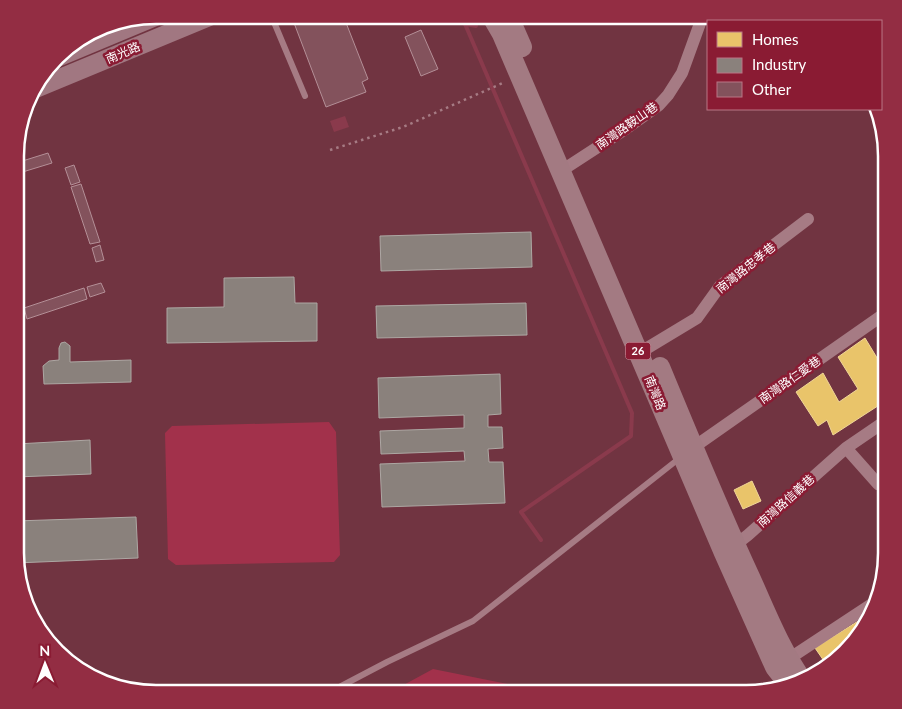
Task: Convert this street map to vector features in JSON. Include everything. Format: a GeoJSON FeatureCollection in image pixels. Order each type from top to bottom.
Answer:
{"type":"FeatureCollection","features":[{"type":"Feature","properties":{"kind":"main road","name":"南灣路"},"geometry":{"type":"LineString","coordinates":[[496,24],[520,76],[567,168]]}},
{"type":"Feature","properties":{"kind":"main road","name":"南灣路"},"geometry":{"type":"LineString","coordinates":[[511,24],[567,168],[729,549],[782,664],[787,679]]}},
{"type":"Feature","properties":{"kind":"main road","name":"南灣路"},"geometry":{"type":"LineString","coordinates":[[782,664],[796,675]]}},
{"type":"Feature","properties":{"kind":"street","name":"南光路"},"geometry":{"type":"LineString","coordinates":[[45,85],[190,24]]}},
{"type":"Feature","properties":{"kind":"street","name":"南灣路鞍山巷"},"geometry":{"type":"LineString","coordinates":[[567,168],[659,105],[682,73],[700,24]]}},
{"type":"Feature","properties":{"kind":"street","name":"南光路"},"geometry":{"type":"LineString","coordinates":[[81,48],[132,26]]}},
{"type":"Feature","properties":{"kind":"street","name":"南灣路忠孝巷"},"geometry":{"type":"LineString","coordinates":[[645,349],[697,318],[720,286],[808,219]]}},
{"type":"Feature","properties":{"kind":"street","name":"南灣路仁愛巷"},"geometry":{"type":"LineString","coordinates":[[688,452],[878,318]]}},
{"type":"Feature","properties":{"kind":"street","name":"南灣路信義巷"},"geometry":{"type":"LineString","coordinates":[[729,549],[748,535],[846,448],[878,426]]}},
{"type":"Feature","properties":{"kind":"street"},"geometry":{"type":"LineString","coordinates":[[846,448],[878,484]]}},
{"type":"Feature","properties":{"kind":"street"},"geometry":{"type":"LineString","coordinates":[[782,664],[866,608]]}},
{"type":"Feature","properties":{"kind":"lane"},"geometry":{"type":"LineString","coordinates":[[276,24],[305,96]]}},
{"type":"Feature","properties":{"kind":"lane"},"geometry":{"type":"LineString","coordinates":[[343,685],[472,621],[688,452]]}},
{"type":"Feature","properties":{"kind":"path"},"geometry":{"type":"LineString","coordinates":[[330,150],[403,127],[520,76]]}},
{"type":"Feature","properties":{"kind":"shaded area"},"geometry":{"type":"Polygon","coordinates":[[[345,116],[349,127],[334,132],[330,121],[345,116]]]}},
{"type":"Feature","properties":{"kind":"shaded area"},"geometry":{"type":"Polygon","coordinates":[[[329,422],[336,432],[340,555],[334,562],[176,565],[168,559],[165,433],[172,426],[329,422]]]}},
{"type":"Feature","properties":{"kind":"shaded area"},"geometry":{"type":"Polygon","coordinates":[[[433,669],[513,685],[404,685],[433,669]]]}},
{"type":"Feature","properties":{"kind":"building: Homes"},"geometry":{"type":"Polygon","coordinates":[[[865,338],[878,359],[878,406],[833,435],[827,420],[818,426],[796,392],[823,373],[839,402],[858,389],[838,357],[865,338]]]}},
{"type":"Feature","properties":{"kind":"building: Homes"},"geometry":{"type":"Polygon","coordinates":[[[752,481],[761,501],[743,509],[734,490],[752,481]]]}},
{"type":"Feature","properties":{"kind":"building: Homes"},"geometry":{"type":"Polygon","coordinates":[[[859,620],[840,647],[823,660],[815,648],[859,620]]]}},
{"type":"Feature","properties":{"kind":"building: Industry"},"geometry":{"type":"Polygon","coordinates":[[[531,232],[532,267],[381,271],[380,236],[531,232]]]}},
{"type":"Feature","properties":{"kind":"building: Industry"},"geometry":{"type":"Polygon","coordinates":[[[294,277],[295,303],[317,303],[317,341],[167,343],[167,308],[224,307],[224,278],[294,277]]]}},
{"type":"Feature","properties":{"kind":"building: Industry"},"geometry":{"type":"Polygon","coordinates":[[[526,303],[527,335],[377,338],[376,306],[526,303]]]}},
{"type":"Feature","properties":{"kind":"building: Industry"},"geometry":{"type":"Polygon","coordinates":[[[65,342],[70,346],[70,362],[131,360],[131,382],[44,384],[43,366],[49,361],[59,360],[59,348],[61,343],[65,342]]]}},
{"type":"Feature","properties":{"kind":"building: Industry"},"geometry":{"type":"Polygon","coordinates":[[[500,374],[501,414],[488,415],[488,427],[502,427],[503,448],[488,449],[489,462],[503,462],[505,503],[382,507],[380,464],[465,461],[464,451],[381,454],[380,431],[464,428],[464,415],[379,418],[378,378],[500,374]]]}},
{"type":"Feature","properties":{"kind":"building: Industry"},"geometry":{"type":"Polygon","coordinates":[[[90,440],[91,474],[24,477],[24,444],[90,440]]]}},
{"type":"Feature","properties":{"kind":"building: Industry"},"geometry":{"type":"Polygon","coordinates":[[[136,517],[138,558],[24,563],[24,521],[136,517]]]}},
{"type":"Feature","properties":{"kind":"building: Other"},"geometry":{"type":"Polygon","coordinates":[[[294,24],[347,24],[368,79],[362,82],[366,92],[326,107],[294,24]]]}},
{"type":"Feature","properties":{"kind":"building: Other"},"geometry":{"type":"Polygon","coordinates":[[[421,30],[438,69],[421,76],[405,37],[421,30]]]}},
{"type":"Feature","properties":{"kind":"building: Other"},"geometry":{"type":"Polygon","coordinates":[[[48,153],[52,163],[24,172],[24,160],[48,153]]]}},
{"type":"Feature","properties":{"kind":"building: Other"},"geometry":{"type":"Polygon","coordinates":[[[74,165],[80,182],[71,185],[65,168],[74,165]]]}},
{"type":"Feature","properties":{"kind":"building: Other"},"geometry":{"type":"Polygon","coordinates":[[[81,184],[100,242],[90,244],[71,187],[81,184]]]}},
{"type":"Feature","properties":{"kind":"building: Other"},"geometry":{"type":"Polygon","coordinates":[[[100,245],[104,260],[96,262],[92,248],[100,245]]]}},
{"type":"Feature","properties":{"kind":"building: Other"},"geometry":{"type":"Polygon","coordinates":[[[101,283],[105,292],[90,297],[87,287],[101,283]]]}},
{"type":"Feature","properties":{"kind":"building: Other"},"geometry":{"type":"Polygon","coordinates":[[[84,288],[87,299],[27,319],[24,308],[84,288]]]}},
{"type":"Feature","properties":{"kind":"waterway"},"geometry":{"type":"LineString","coordinates":[[465,24],[476,26]]}},
{"type":"Feature","properties":{"kind":"waterway"},"geometry":{"type":"LineString","coordinates":[[465,24],[632,413],[631,436],[521,512],[541,540]]}}]}
